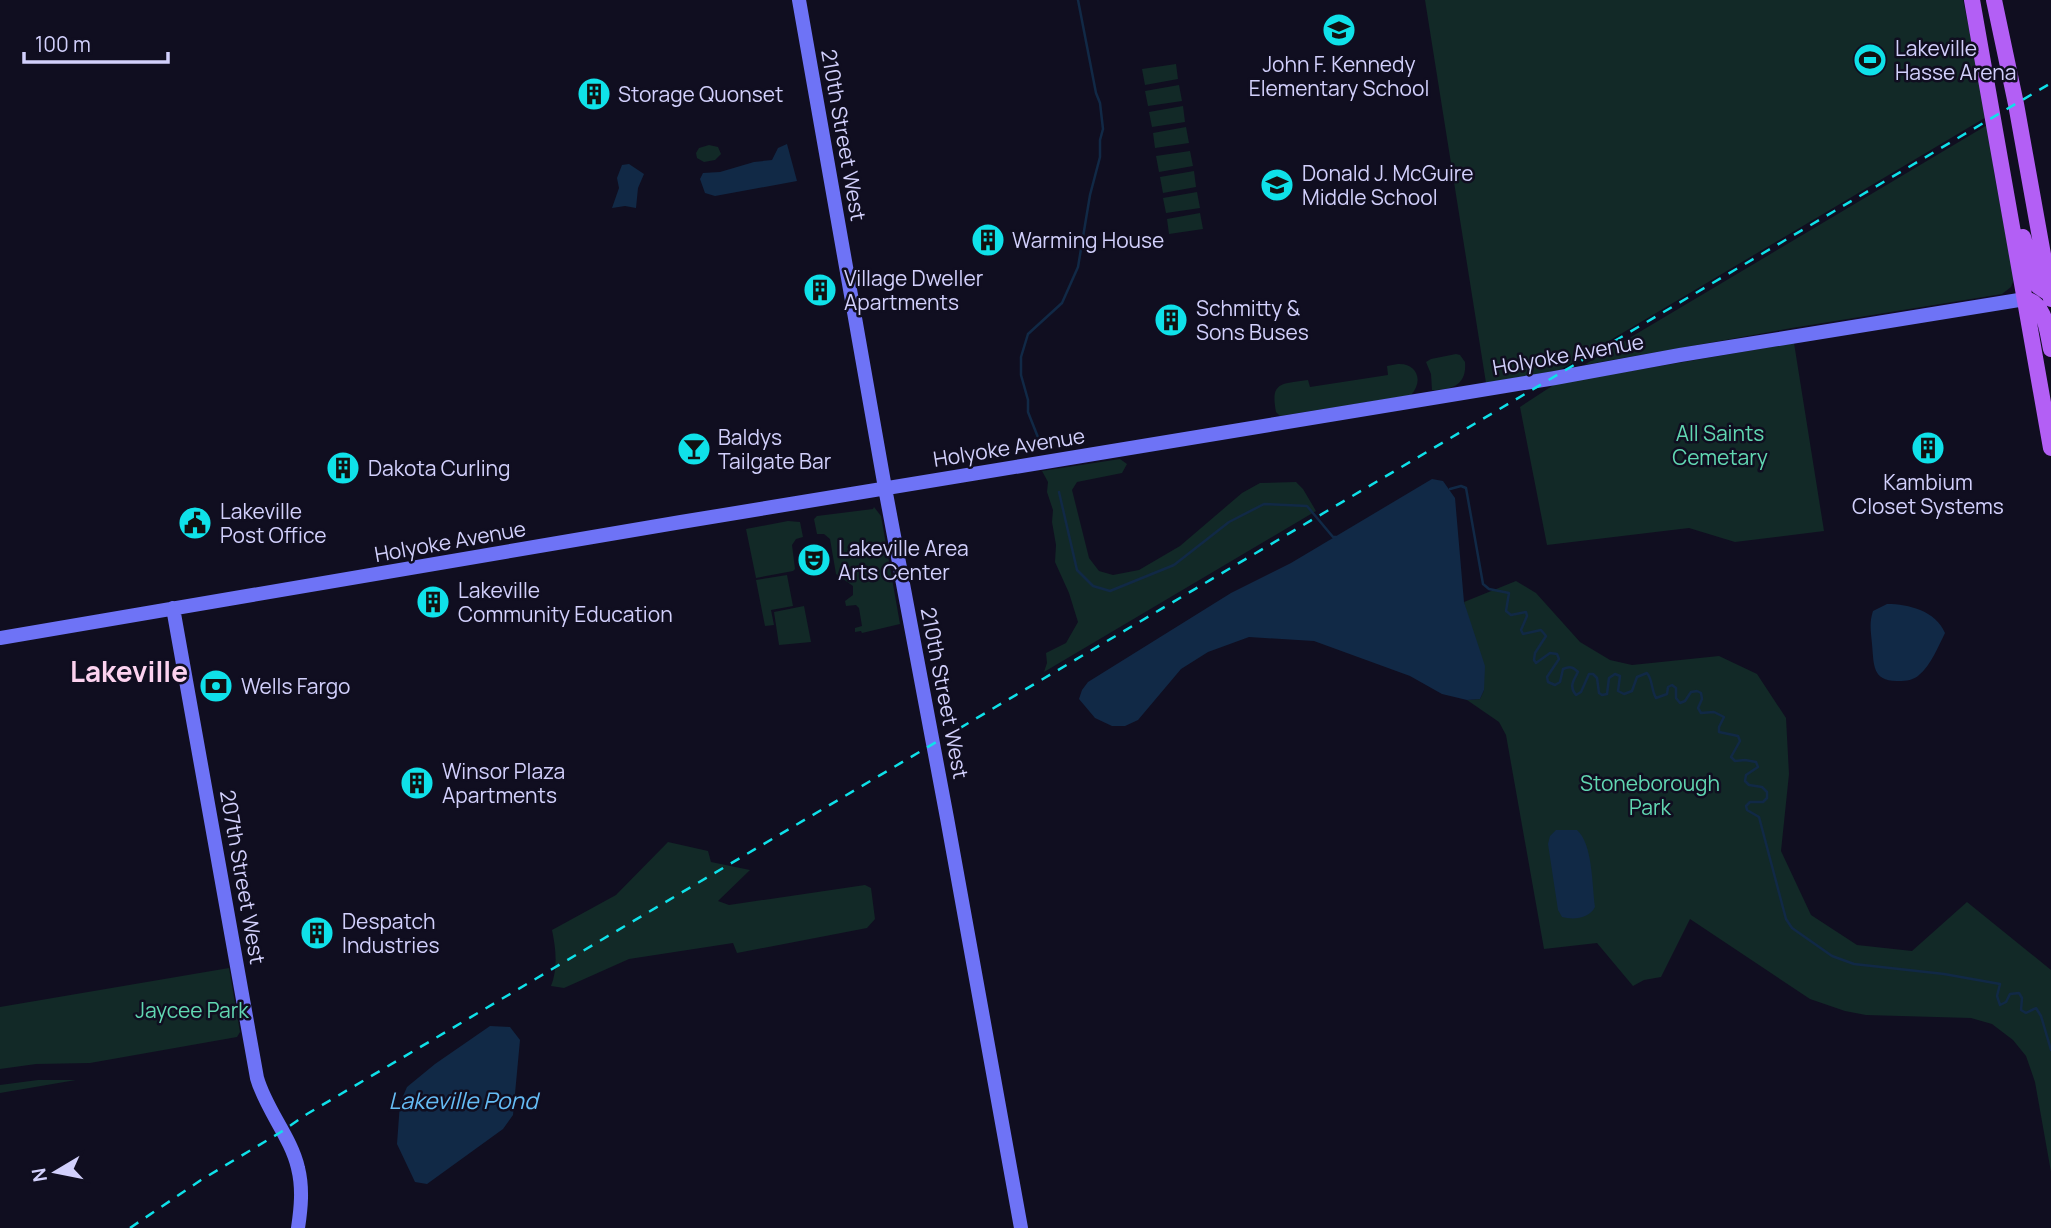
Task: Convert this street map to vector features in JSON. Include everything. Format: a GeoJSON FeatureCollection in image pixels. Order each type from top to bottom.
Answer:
{"type":"FeatureCollection","features":[{"type":"Feature","properties":{"kind":"main road"},"geometry":{"type":"LineString","coordinates":[[1972,0],[2051,448]]}},
{"type":"Feature","properties":{"kind":"main road"},"geometry":{"type":"LineString","coordinates":[[1994,0],[2014,92],[2051,297]]}},
{"type":"Feature","properties":{"kind":"main road"},"geometry":{"type":"LineString","coordinates":[[2004,182],[2020,223],[2038,286],[2051,297]]}},
{"type":"Feature","properties":{"kind":"main road"},"geometry":{"type":"LineString","coordinates":[[2025,299],[2034,301],[2040,307],[2051,349]]}},
{"type":"Feature","properties":{"kind":"street","name":"210th Street West"},"geometry":{"type":"LineString","coordinates":[[799,0],[885,488],[1021,1228]]}},
{"type":"Feature","properties":{"kind":"street","name":"Holyoke Avenue"},"geometry":{"type":"LineString","coordinates":[[0,638],[2025,299]]}},
{"type":"Feature","properties":{"kind":"street","name":"207th Street West"},"geometry":{"type":"LineString","coordinates":[[173,608],[257,1078],[263,1097],[292,1150],[298,1168],[302,1194],[298,1228]]}},
{"type":"Feature","properties":{"kind":"green space"},"geometry":{"type":"Polygon","coordinates":[[[1425,0],[1963,0],[1988,116],[1560,370],[1486,383],[1425,0]]]}},
{"type":"Feature","properties":{"kind":"green space"},"geometry":{"type":"Polygon","coordinates":[[[1176,64],[1178,79],[1145,85],[1142,69],[1176,64]]]}},
{"type":"Feature","properties":{"kind":"green space"},"geometry":{"type":"Polygon","coordinates":[[[1179,85],[1182,101],[1148,106],[1145,91],[1179,85]]]}},
{"type":"Feature","properties":{"kind":"green space"},"geometry":{"type":"Polygon","coordinates":[[[1183,106],[1185,122],[1152,127],[1149,112],[1183,106]]]}},
{"type":"Feature","properties":{"kind":"green space"},"geometry":{"type":"Polygon","coordinates":[[[1989,124],[1994,172],[2014,279],[2011,287],[2002,294],[1584,365],[1989,124]]]}},
{"type":"Feature","properties":{"kind":"green space"},"geometry":{"type":"Polygon","coordinates":[[[1186,127],[1189,143],[1155,148],[1153,133],[1186,127]]]}},
{"type":"Feature","properties":{"kind":"green space"},"geometry":{"type":"Polygon","coordinates":[[[709,145],[718,147],[721,154],[715,160],[704,162],[697,158],[696,153],[699,148],[709,145]]]}},
{"type":"Feature","properties":{"kind":"green space"},"geometry":{"type":"Polygon","coordinates":[[[1190,151],[1193,166],[1159,172],[1156,156],[1190,151]]]}},
{"type":"Feature","properties":{"kind":"green space"},"geometry":{"type":"Polygon","coordinates":[[[1194,171],[1196,187],[1163,193],[1160,177],[1194,171]]]}},
{"type":"Feature","properties":{"kind":"green space"},"geometry":{"type":"Polygon","coordinates":[[[1197,192],[1200,208],[1166,213],[1163,198],[1197,192]]]}},
{"type":"Feature","properties":{"kind":"green space"},"geometry":{"type":"Polygon","coordinates":[[[1200,213],[1203,229],[1169,234],[1167,219],[1200,213]]]}},
{"type":"Feature","properties":{"kind":"green space","name":"All Saints Cemetary"},"geometry":{"type":"Polygon","coordinates":[[[1794,343],[1824,531],[1735,542],[1689,528],[1547,545],[1520,407],[1555,384],[1794,343]]]}},
{"type":"Feature","properties":{"kind":"green space"},"geometry":{"type":"Polygon","coordinates":[[[1456,354],[1465,362],[1461,381],[1446,389],[1432,390],[1431,374],[1426,362],[1456,354]]]}},
{"type":"Feature","properties":{"kind":"green space"},"geometry":{"type":"Polygon","coordinates":[[[1387,366],[1410,366],[1416,374],[1417,384],[1411,395],[1280,416],[1276,412],[1275,394],[1280,386],[1285,384],[1308,380],[1310,387],[1388,375],[1387,366]]]}},
{"type":"Feature","properties":{"kind":"green space"},"geometry":{"type":"Polygon","coordinates":[[[1120,459],[1127,464],[1122,473],[1077,482],[1072,490],[1089,558],[1099,571],[1113,575],[1139,570],[1180,546],[1242,493],[1260,483],[1296,482],[1316,511],[1044,672],[1046,653],[1066,643],[1078,622],[1055,562],[1053,510],[1047,492],[1048,482],[1042,471],[1120,459]]]}},
{"type":"Feature","properties":{"kind":"green space"},"geometry":{"type":"Polygon","coordinates":[[[874,507],[881,516],[900,624],[862,633],[855,632],[855,628],[862,626],[859,608],[856,605],[846,606],[845,601],[853,595],[853,586],[836,574],[830,539],[824,534],[817,534],[814,519],[817,516],[874,507]]]}},
{"type":"Feature","properties":{"kind":"green space"},"geometry":{"type":"Polygon","coordinates":[[[788,521],[800,522],[803,537],[796,539],[792,545],[795,569],[756,578],[746,529],[788,521]]]}},
{"type":"Feature","properties":{"kind":"green space"},"geometry":{"type":"Polygon","coordinates":[[[787,575],[793,606],[771,610],[774,625],[765,626],[756,580],[787,575]]]}},
{"type":"Feature","properties":{"kind":"green space","name":"Stoneborough Park"},"geometry":{"type":"Polygon","coordinates":[[[1516,581],[1536,593],[1580,642],[1610,660],[1632,665],[1719,656],[1757,674],[1786,718],[1789,774],[1781,851],[1811,915],[1857,945],[1912,951],[1967,902],[2051,970],[2051,1172],[2035,1082],[2026,1056],[2013,1040],[1992,1024],[1971,1018],[1866,1015],[1810,999],[1690,919],[1661,977],[1644,980],[1633,986],[1597,943],[1544,949],[1506,735],[1499,722],[1467,700],[1480,699],[1484,690],[1464,602],[1516,581]]]}},
{"type":"Feature","properties":{"kind":"green space"},"geometry":{"type":"Polygon","coordinates":[[[804,606],[811,642],[779,645],[774,612],[804,606]]]}},
{"type":"Feature","properties":{"kind":"green space"},"geometry":{"type":"Polygon","coordinates":[[[668,842],[708,851],[711,862],[750,870],[718,901],[729,905],[865,885],[871,888],[875,919],[867,928],[737,953],[733,943],[629,959],[564,988],[551,986],[556,958],[552,930],[616,895],[668,842]]]}},
{"type":"Feature","properties":{"kind":"green space","name":"Jaycee Park"},"geometry":{"type":"Polygon","coordinates":[[[229,968],[240,1032],[237,1037],[90,1063],[36,1064],[0,1069],[0,1007],[229,968]]]}},
{"type":"Feature","properties":{"kind":"green space"},"geometry":{"type":"Polygon","coordinates":[[[38,1080],[76,1080],[0,1093],[0,1085],[38,1080]]]}},
{"type":"Feature","properties":{"kind":"water"},"geometry":{"type":"Polygon","coordinates":[[[787,144],[797,181],[715,196],[705,193],[700,179],[703,173],[720,172],[772,160],[778,148],[787,144]]]}},
{"type":"Feature","properties":{"kind":"water"},"geometry":{"type":"Polygon","coordinates":[[[629,164],[644,174],[638,188],[636,208],[612,208],[619,188],[617,178],[622,165],[629,164]]]}},
{"type":"Feature","properties":{"kind":"water"},"geometry":{"type":"Polygon","coordinates":[[[1432,479],[1443,481],[1455,498],[1464,602],[1485,666],[1484,690],[1480,699],[1467,700],[1442,694],[1410,676],[1314,641],[1249,637],[1208,652],[1181,669],[1138,720],[1125,726],[1112,726],[1095,718],[1079,699],[1088,682],[1231,593],[1291,563],[1432,479]]]}},
{"type":"Feature","properties":{"kind":"water"},"geometry":{"type":"Polygon","coordinates":[[[1887,604],[1921,610],[1935,619],[1945,633],[1927,666],[1912,679],[1890,681],[1876,671],[1871,620],[1873,611],[1887,604]]]}},
{"type":"Feature","properties":{"kind":"water"},"geometry":{"type":"Polygon","coordinates":[[[1556,830],[1577,830],[1589,855],[1595,907],[1580,918],[1562,917],[1558,910],[1548,844],[1550,836],[1556,830]]]}},
{"type":"Feature","properties":{"kind":"water","name":"Lakeville Pond"},"geometry":{"type":"Polygon","coordinates":[[[490,1026],[510,1027],[520,1040],[513,1115],[503,1129],[427,1184],[415,1182],[397,1144],[400,1103],[407,1087],[490,1026]]]}},
{"type":"Feature","properties":{"kind":"waterway"},"geometry":{"type":"LineString","coordinates":[[1041,445],[1028,412],[1028,400],[1021,375],[1021,357],[1028,334],[1062,303],[1078,267],[1103,129],[1078,0]]}},
{"type":"Feature","properties":{"kind":"waterway"},"geometry":{"type":"LineString","coordinates":[[1450,489],[1461,486],[1466,488],[1483,584],[1489,589],[1509,593],[1506,611],[1511,615],[1526,612],[1521,630],[1523,634],[1541,630],[1546,636],[1535,653],[1536,663],[1550,653],[1557,654],[1559,659],[1547,677],[1548,682],[1555,685],[1560,682],[1563,669],[1568,667],[1578,672],[1572,687],[1576,695],[1581,692],[1589,674],[1597,678],[1599,693],[1602,695],[1607,694],[1609,678],[1615,674],[1620,676],[1618,691],[1624,694],[1632,691],[1637,677],[1647,673],[1656,698],[1667,694],[1668,687],[1672,685],[1676,688],[1676,698],[1680,703],[1685,701],[1691,692],[1697,691],[1701,693],[1702,699],[1698,708],[1701,713],[1714,712],[1724,717],[1719,732],[1738,736],[1740,741],[1731,757],[1735,761],[1756,762],[1758,767],[1746,775],[1745,781],[1749,785],[1762,787],[1767,792],[1767,798],[1763,802],[1750,802],[1746,806],[1747,810],[1759,817],[1786,919],[1792,928],[1832,956],[1854,964],[1944,974],[2000,984],[1997,996],[2000,1005],[2006,1002],[2010,994],[2019,993],[2022,998],[2021,1010],[2026,1013],[2036,1008],[2051,1050]]}},
{"type":"Feature","properties":{"kind":"waterway"},"geometry":{"type":"LineString","coordinates":[[1059,492],[1077,570],[1093,586],[1110,591],[1174,565],[1229,522],[1264,504],[1307,506],[1333,537],[1336,537]]}},
{"type":"Feature","properties":{"kind":"railway"},"geometry":{"type":"LineString","coordinates":[[130,1228],[307,1114],[2051,83]]}},
{"type":"Feature","properties":{"kind":"place","name":"John F. Kennedy Elementary School"},"geometry":{"type":"Point","coordinates":[1339,30]}},
{"type":"Feature","properties":{"kind":"place","name":"Lakeville Hasse Arena"},"geometry":{"type":"Point","coordinates":[1870,60]}},
{"type":"Feature","properties":{"kind":"place","name":"Storage Quonset"},"geometry":{"type":"Point","coordinates":[594,94]}},
{"type":"Feature","properties":{"kind":"place","name":"Donald J. McGuire Middle School"},"geometry":{"type":"Point","coordinates":[1277,185]}},
{"type":"Feature","properties":{"kind":"place","name":"Warming House"},"geometry":{"type":"Point","coordinates":[988,240]}},
{"type":"Feature","properties":{"kind":"place","name":"Village Dweller Apartments"},"geometry":{"type":"Point","coordinates":[820,290]}},
{"type":"Feature","properties":{"kind":"place","name":"Schmitty & Sons Buses"},"geometry":{"type":"Point","coordinates":[1171,320]}},
{"type":"Feature","properties":{"kind":"place","name":"Kambium Closet Systems"},"geometry":{"type":"Point","coordinates":[1928,448]}},
{"type":"Feature","properties":{"kind":"place","name":"Baldys Tailgate Bar"},"geometry":{"type":"Point","coordinates":[694,449]}},
{"type":"Feature","properties":{"kind":"place","name":"Dakota Curling"},"geometry":{"type":"Point","coordinates":[343,468]}},
{"type":"Feature","properties":{"kind":"place","name":"Lakeville Post Office"},"geometry":{"type":"Point","coordinates":[195,523]}},
{"type":"Feature","properties":{"kind":"place","name":"Lakeville Area Arts Center"},"geometry":{"type":"Point","coordinates":[814,560]}},
{"type":"Feature","properties":{"kind":"place","name":"Lakeville Community Education"},"geometry":{"type":"Point","coordinates":[433,602]}},
{"type":"Feature","properties":{"kind":"place","name":"Wells Fargo"},"geometry":{"type":"Point","coordinates":[216,686]}},
{"type":"Feature","properties":{"kind":"place","name":"Winsor Plaza Apartments"},"geometry":{"type":"Point","coordinates":[417,783]}},
{"type":"Feature","properties":{"kind":"place","name":"Despatch Industries"},"geometry":{"type":"Point","coordinates":[317,933]}},
{"type":"Feature","properties":{"kind":"district","name":"Lakeville"},"geometry":{"type":"Point","coordinates":[129,671]}}]}
